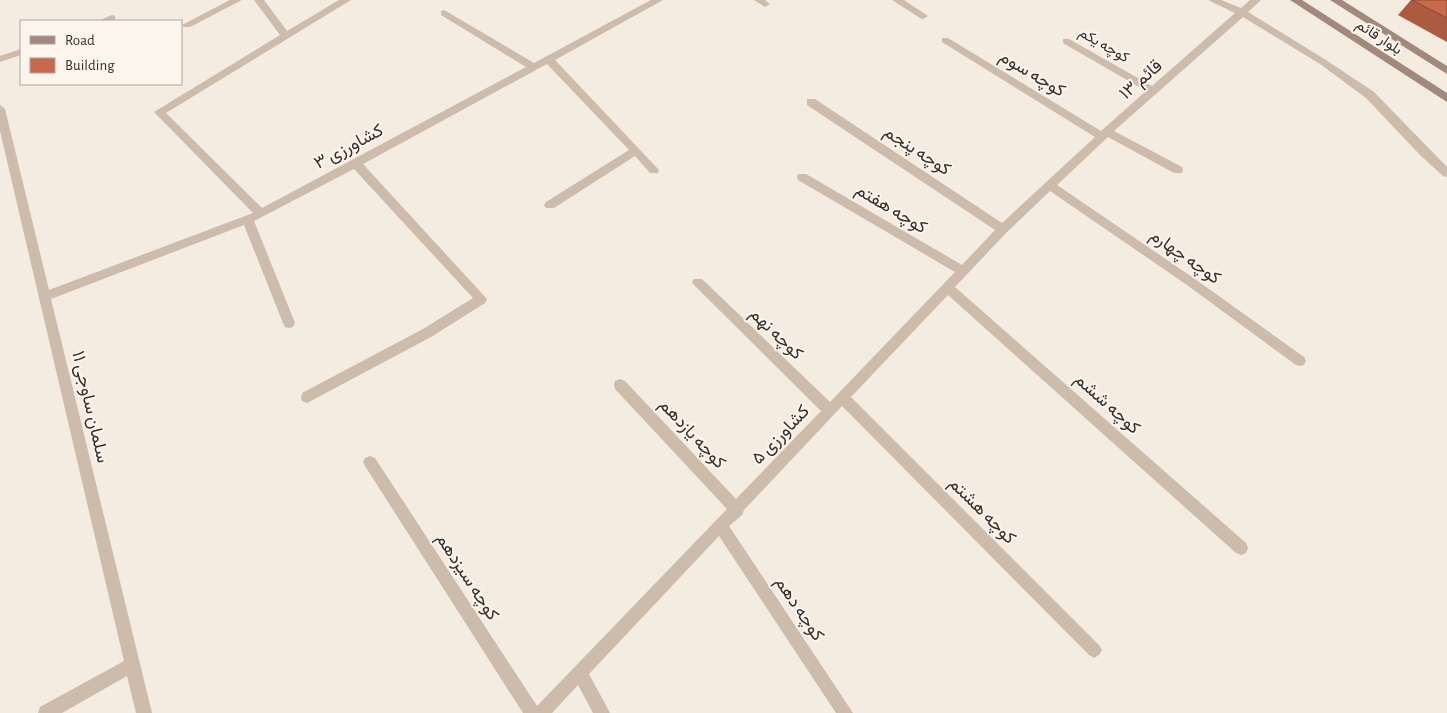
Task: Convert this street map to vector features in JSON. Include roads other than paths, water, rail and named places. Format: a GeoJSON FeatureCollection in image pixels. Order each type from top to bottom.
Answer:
{"type":"FeatureCollection","features":[{"type":"Feature","properties":{"kind":"street"},"geometry":{"type":"LineString","coordinates":[[187,25],[236,0]]}},
{"type":"Feature","properties":{"kind":"street"},"geometry":{"type":"LineString","coordinates":[[259,0],[286,36]]}},
{"type":"Feature","properties":{"kind":"street"},"geometry":{"type":"LineString","coordinates":[[261,214],[159,112],[346,0]]}},
{"type":"Feature","properties":{"kind":"street","name":"کشاورزی ۳"},"geometry":{"type":"LineString","coordinates":[[44,297],[261,214],[658,0]]}},
{"type":"Feature","properties":{"kind":"street"},"geometry":{"type":"LineString","coordinates":[[897,0],[923,16]]}},
{"type":"Feature","properties":{"kind":"street"},"geometry":{"type":"LineString","coordinates":[[1213,0],[1243,13],[1323,62],[1370,95],[1424,152],[1447,173]]}},
{"type":"Feature","properties":{"kind":"street","name":"قائم ۱۳"},"geometry":{"type":"LineString","coordinates":[[1049,184],[1256,0]]}},
{"type":"Feature","properties":{"kind":"street","name":"بلوار قائم"},"geometry":{"type":"LineString","coordinates":[[1295,0],[1447,98]]}},
{"type":"Feature","properties":{"kind":"street","name":"بلوار قائم"},"geometry":{"type":"LineString","coordinates":[[1335,0],[1447,71]]}},
{"type":"Feature","properties":{"kind":"street"},"geometry":{"type":"LineString","coordinates":[[444,13],[533,67]]}},
{"type":"Feature","properties":{"kind":"street","name":"کوچه سوم"},"geometry":{"type":"LineString","coordinates":[[945,40],[1104,134],[1178,170]]}},
{"type":"Feature","properties":{"kind":"street","name":"کوچه یکم"},"geometry":{"type":"LineString","coordinates":[[1066,41],[1154,91]]}},
{"type":"Feature","properties":{"kind":"street"},"geometry":{"type":"LineString","coordinates":[[0,60],[20,52]]}},
{"type":"Feature","properties":{"kind":"street"},"geometry":{"type":"LineString","coordinates":[[548,59],[654,170]]}},
{"type":"Feature","properties":{"kind":"street","name":"کوچه پنجم"},"geometry":{"type":"LineString","coordinates":[[811,102],[1003,229]]}},
{"type":"Feature","properties":{"kind":"street","name":"سلمان ساوجی ۱۱"},"geometry":{"type":"LineString","coordinates":[[0,109],[144,713]]}},
{"type":"Feature","properties":{"kind":"street"},"geometry":{"type":"LineString","coordinates":[[550,205],[635,151]]}},
{"type":"Feature","properties":{"kind":"street"},"geometry":{"type":"LineString","coordinates":[[307,397],[428,333],[481,299],[355,163]]}},
{"type":"Feature","properties":{"kind":"street","name":"کوچه هفتم"},"geometry":{"type":"LineString","coordinates":[[802,177],[963,271]]}},
{"type":"Feature","properties":{"kind":"street","name":"کشاورزی ۵"},"geometry":{"type":"LineString","coordinates":[[541,713],[721,527],[1003,229],[1049,184]]}},
{"type":"Feature","properties":{"kind":"street","name":"کوچه چهارم"},"geometry":{"type":"LineString","coordinates":[[1049,184],[1191,282],[1300,361]]}},
{"type":"Feature","properties":{"kind":"street"},"geometry":{"type":"LineString","coordinates":[[247,219],[289,323]]}},
{"type":"Feature","properties":{"kind":"street","name":"کوچه نهم"},"geometry":{"type":"LineString","coordinates":[[698,282],[830,411]]}},
{"type":"Feature","properties":{"kind":"street","name":"کوچه ششم"},"geometry":{"type":"LineString","coordinates":[[948,288],[1241,548]]}},
{"type":"Feature","properties":{"kind":"street","name":"کوچه یازدهم"},"geometry":{"type":"LineString","coordinates":[[620,385],[736,510]]}},
{"type":"Feature","properties":{"kind":"street","name":"کوچه هشتم"},"geometry":{"type":"LineString","coordinates":[[843,398],[1094,650]]}},
{"type":"Feature","properties":{"kind":"street","name":"کوچه سیزدهم"},"geometry":{"type":"LineString","coordinates":[[370,462],[532,713]]}},
{"type":"Feature","properties":{"kind":"street","name":"کوچه دهم"},"geometry":{"type":"LineString","coordinates":[[721,527],[845,713]]}},
{"type":"Feature","properties":{"kind":"street"},"geometry":{"type":"LineString","coordinates":[[46,713],[132,665]]}},
{"type":"Feature","properties":{"kind":"street"},"geometry":{"type":"LineString","coordinates":[[580,674],[602,713]]}}]}
